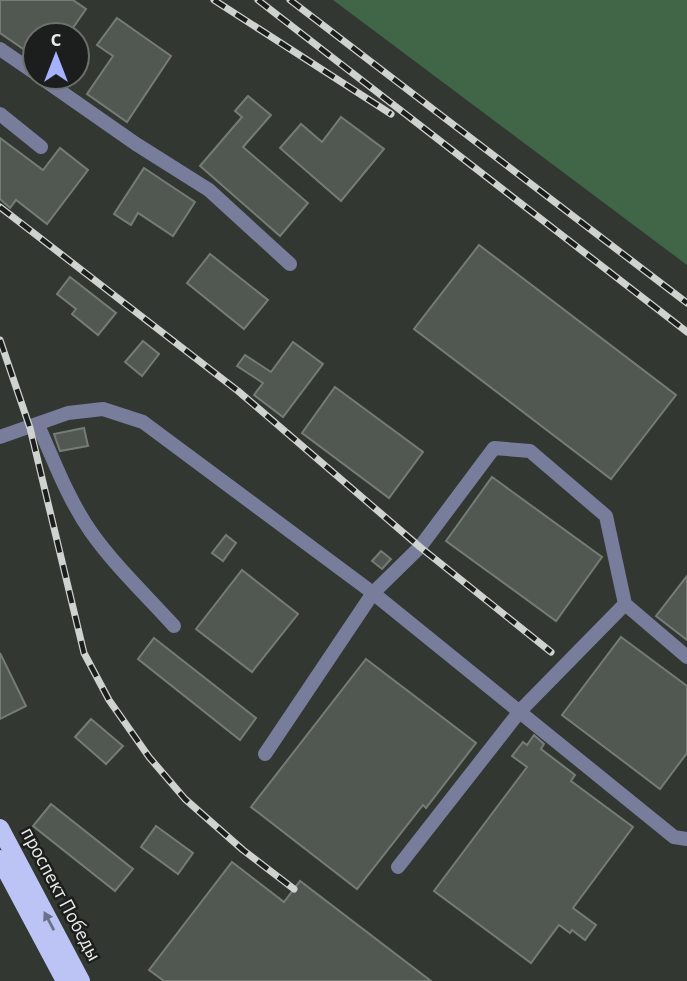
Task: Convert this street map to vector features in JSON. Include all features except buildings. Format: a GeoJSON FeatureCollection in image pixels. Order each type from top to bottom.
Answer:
{"type":"FeatureCollection","features":[{"type":"Feature","properties":{"kind":"main road","name":"проспект Победы"},"geometry":{"type":"LineString","coordinates":[[0,828],[81,981]]}},
{"type":"Feature","properties":{"kind":"main road","name":"проспект Победы"},"geometry":{"type":"LineString","coordinates":[[0,859],[65,981]]}},
{"type":"Feature","properties":{"kind":"lane"},"geometry":{"type":"LineString","coordinates":[[0,49],[21,64]]}},
{"type":"Feature","properties":{"kind":"lane"},"geometry":{"type":"LineString","coordinates":[[60,91],[136,144],[209,190],[290,264]]}},
{"type":"Feature","properties":{"kind":"lane"},"geometry":{"type":"LineString","coordinates":[[0,114],[41,147]]}},
{"type":"Feature","properties":{"kind":"lane"},"geometry":{"type":"LineString","coordinates":[[0,437],[68,414],[103,410],[143,422],[373,593],[674,837],[687,839]]}},
{"type":"Feature","properties":{"kind":"lane"},"geometry":{"type":"LineString","coordinates":[[37,425],[69,495],[92,532],[174,626]]}},
{"type":"Feature","properties":{"kind":"lane"},"geometry":{"type":"LineString","coordinates":[[265,754],[373,593],[420,547],[495,448],[530,451],[606,516],[625,604],[687,657]]}},
{"type":"Feature","properties":{"kind":"lane"},"geometry":{"type":"LineString","coordinates":[[397,867],[520,711],[625,604]]}},
{"type":"Feature","properties":{"kind":"green space"},"geometry":{"type":"Polygon","coordinates":[[[333,0],[687,0],[687,265],[333,0]]]}},
{"type":"Feature","properties":{"kind":"railway"},"geometry":{"type":"LineString","coordinates":[[214,0],[391,114]]}},
{"type":"Feature","properties":{"kind":"railway"},"geometry":{"type":"LineString","coordinates":[[258,0],[687,332]]}},
{"type":"Feature","properties":{"kind":"railway"},"geometry":{"type":"LineString","coordinates":[[290,0],[687,303]]}},
{"type":"Feature","properties":{"kind":"railway"},"geometry":{"type":"LineString","coordinates":[[0,207],[238,391],[420,547],[551,652]]}},
{"type":"Feature","properties":{"kind":"railway"},"geometry":{"type":"LineString","coordinates":[[0,340],[30,428],[84,653],[109,700],[149,757],[185,799],[243,850],[294,889]]}}]}
